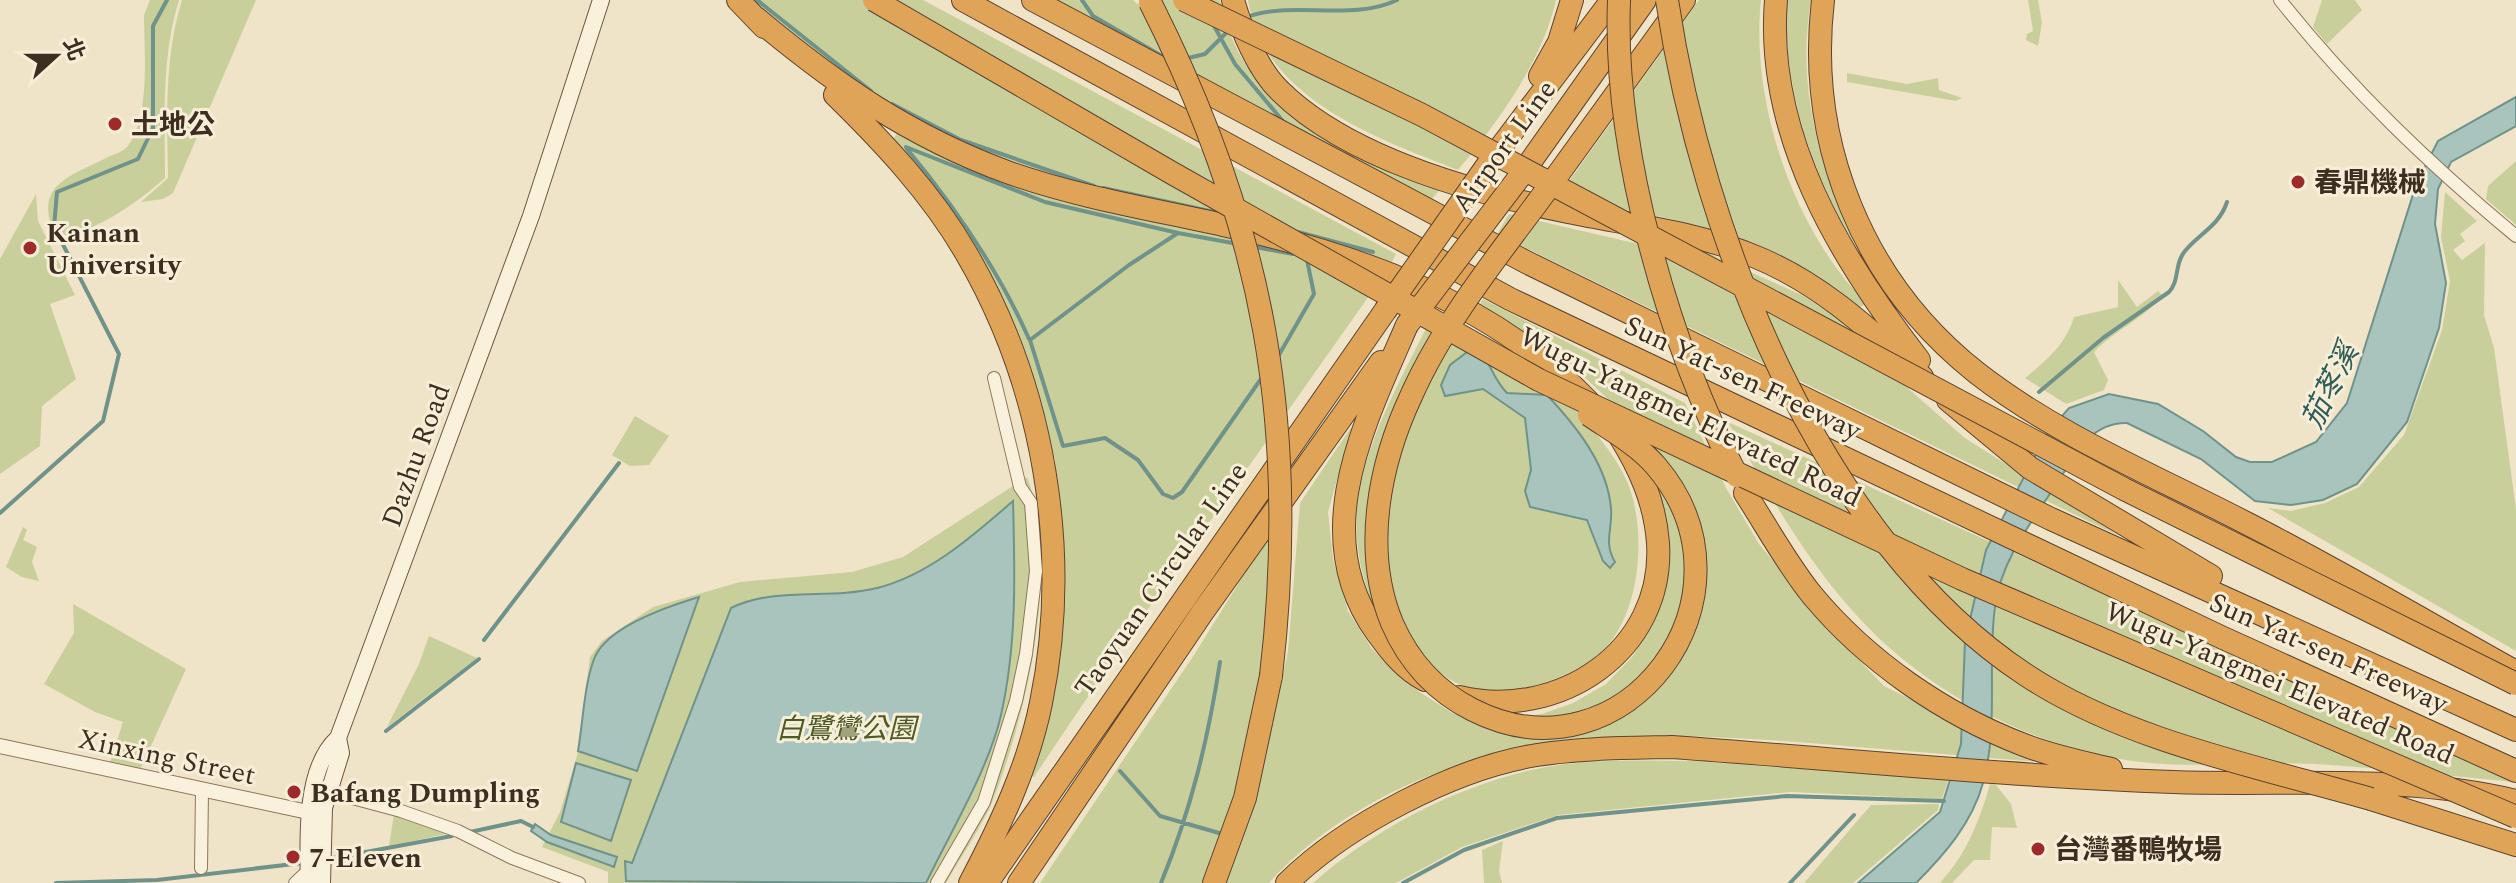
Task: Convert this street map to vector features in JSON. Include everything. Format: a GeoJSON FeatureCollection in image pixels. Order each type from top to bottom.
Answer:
{"type":"FeatureCollection","features":[{"type":"Feature","properties":{"kind":"highway"},"geometry":{"type":"LineString","coordinates":[[738,0],[887,146],[966,251],[1018,363],[1040,447],[1050,513],[1054,584],[1041,702],[1009,803],[970,883]]}},
{"type":"Feature","properties":{"kind":"highway","name":"Wugu-Yangmei Elevated Road"},"geometry":{"type":"LineString","coordinates":[[874,0],[1539,380],[1962,579],[2516,817]]}},
{"type":"Feature","properties":{"kind":"highway","name":"Sun Yat-sen Freeway"},"geometry":{"type":"LineString","coordinates":[[963,0],[1510,299],[2036,549],[2516,771]]}},
{"type":"Feature","properties":{"kind":"highway","name":"Sun Yat-sen Freeway"},"geometry":{"type":"LineString","coordinates":[[1033,0],[1526,262],[2051,519],[2516,728]]}},
{"type":"Feature","properties":{"kind":"highway"},"geometry":{"type":"LineString","coordinates":[[1184,0],[1422,115],[2124,489],[2516,684]]}},
{"type":"Feature","properties":{"kind":"highway"},"geometry":{"type":"LineString","coordinates":[[1233,0],[1258,59],[1277,89],[1337,132],[1387,157],[1496,195],[1703,239],[1756,257],[1803,279],[1841,304],[1975,424],[2030,468],[2193,568],[2516,728]]}},
{"type":"Feature","properties":{"kind":"highway"},"geometry":{"type":"LineString","coordinates":[[1506,139],[1559,42],[1572,0]]}},
{"type":"Feature","properties":{"kind":"highway","name":"Airport Line"},"geometry":{"type":"LineString","coordinates":[[1385,311],[1506,139],[1612,0]]}},
{"type":"Feature","properties":{"kind":"highway"},"geometry":{"type":"LineString","coordinates":[[1619,0],[1624,105],[1652,248],[1691,371],[1722,448],[1745,493],[1811,593],[1851,637],[1894,673],[1947,706],[2026,746],[2171,782]]}},
{"type":"Feature","properties":{"kind":"highway","name":"Airport Line"},"geometry":{"type":"LineString","coordinates":[[1407,325],[1521,175],[1645,0]]}},
{"type":"Feature","properties":{"kind":"highway"},"geometry":{"type":"LineString","coordinates":[[1667,0],[1688,113],[1710,192],[1783,374],[1845,489],[1882,539],[1945,609],[2025,675],[2078,705],[2178,744],[2516,845]]}},
{"type":"Feature","properties":{"kind":"highway"},"geometry":{"type":"LineString","coordinates":[[1539,380],[1637,449],[1655,466],[1686,520],[1696,554],[1697,580],[1693,608],[1675,652],[1641,691],[1587,721],[1525,726],[1482,714],[1451,699],[1431,683],[1398,637],[1380,585],[1376,548],[1381,486],[1411,395],[1444,333],[1684,0]]}},
{"type":"Feature","properties":{"kind":"highway"},"geometry":{"type":"LineString","coordinates":[[1776,0],[1781,91],[1799,158],[1816,197],[1844,251],[1889,322],[1975,424]]}},
{"type":"Feature","properties":{"kind":"highway"},"geometry":{"type":"LineString","coordinates":[[1823,0],[1819,66],[1824,122],[1840,183],[1863,238],[1898,292],[1936,336],[1977,372],[2057,425],[2291,546],[2516,672]]}},
{"type":"Feature","properties":{"kind":"highway"},"geometry":{"type":"LineString","coordinates":[[1150,1],[1186,73],[1226,176],[1249,249],[1264,316],[1275,388],[1283,508],[1280,601],[1271,676],[1245,798],[1214,883]]}},
{"type":"Feature","properties":{"kind":"highway"},"geometry":{"type":"LineString","coordinates":[[756,18],[820,71],[877,112],[938,143],[1007,172],[1088,197],[1266,235],[1360,261],[1412,282],[1510,336],[1547,362],[1614,427],[1640,470],[1653,508],[1658,545],[1655,580],[1641,617],[1623,645],[1599,671],[1548,698],[1513,704],[1481,703],[1452,696],[1394,657],[1368,620],[1353,588],[1344,553],[1344,513],[1353,456],[1407,325]]}},
{"type":"Feature","properties":{"kind":"highway","name":"Taoyuan Circular Line"},"geometry":{"type":"LineString","coordinates":[[987,883],[1385,311]]}},
{"type":"Feature","properties":{"kind":"highway","name":"Taoyuan Circular Line"},"geometry":{"type":"LineString","coordinates":[[1019,883],[1202,613],[1407,325]]}},
{"type":"Feature","properties":{"kind":"highway"},"geometry":{"type":"LineString","coordinates":[[1287,883],[1380,815],[1428,790],[1535,755],[1672,747],[2032,775],[2171,782],[2382,783],[2427,786],[2516,801]]}},
{"type":"Feature","properties":{"kind":"main road","name":"Dazhu Road"},"geometry":{"type":"LineString","coordinates":[[320,804],[326,748],[339,745],[540,189],[601,0]]}},
{"type":"Feature","properties":{"kind":"main road"},"geometry":{"type":"LineString","coordinates":[[322,883],[313,869],[320,804],[339,745]]}},
{"type":"Feature","properties":{"kind":"street"},"geometry":{"type":"LineString","coordinates":[[2280,0],[2363,99],[2457,187],[2516,236]]}},
{"type":"Feature","properties":{"kind":"street"},"geometry":{"type":"LineString","coordinates":[[937,883],[984,802],[1016,701],[1036,571],[1031,503],[1020,487],[994,378]]}},
{"type":"Feature","properties":{"kind":"street","name":"Xinxing Street"},"geometry":{"type":"LineString","coordinates":[[0,746],[202,790],[320,804]]}},
{"type":"Feature","properties":{"kind":"street"},"geometry":{"type":"LineString","coordinates":[[201,868],[202,790]]}},
{"type":"Feature","properties":{"kind":"street"},"geometry":{"type":"LineString","coordinates":[[320,804],[401,811],[458,831],[512,858],[579,883]]}},
{"type":"Feature","properties":{"kind":"street"},"geometry":{"type":"LineString","coordinates":[[295,883],[313,869]]}},
{"type":"Feature","properties":{"kind":"green space"},"geometry":{"type":"Polygon","coordinates":[[[150,0],[179,0],[167,66],[165,178],[128,207],[100,223],[86,230],[56,237],[48,205],[59,184],[125,149],[134,136],[143,103],[144,15],[150,0]]]}},
{"type":"Feature","properties":{"kind":"green space"},"geometry":{"type":"Polygon","coordinates":[[[182,0],[256,0],[173,193],[163,199],[141,202],[168,178],[169,66],[182,0]]]}},
{"type":"Feature","properties":{"kind":"green space"},"geometry":{"type":"Polygon","coordinates":[[[752,0],[923,0],[1396,254],[1390,265],[1001,162],[881,103],[752,0]]]}},
{"type":"Feature","properties":{"kind":"green space"},"geometry":{"type":"Polygon","coordinates":[[[1052,0],[1133,0],[1137,4],[1154,0],[1220,0],[1233,40],[1252,73],[1276,100],[1304,122],[1336,140],[1442,187],[1432,199],[1052,0]]]}},
{"type":"Feature","properties":{"kind":"green space"},"geometry":{"type":"Polygon","coordinates":[[[1248,0],[1556,0],[1540,46],[1517,90],[1458,170],[1360,128],[1300,89],[1275,64],[1258,34],[1248,0]]]}},
{"type":"Feature","properties":{"kind":"green space"},"geometry":{"type":"Polygon","coordinates":[[[1699,0],[1761,0],[1759,40],[1763,81],[1770,122],[1782,163],[1798,203],[1818,240],[1841,274],[1867,304],[1859,307],[1826,281],[1791,261],[1717,231],[1638,212],[1557,198],[1699,0]]]}},
{"type":"Feature","properties":{"kind":"green space"},"geometry":{"type":"Polygon","coordinates":[[[1786,0],[1811,0],[1807,65],[1814,127],[1832,187],[1856,247],[1825,188],[1803,128],[1790,66],[1786,0]]]}},
{"type":"Feature","properties":{"kind":"green space"},"geometry":{"type":"Polygon","coordinates":[[[2028,0],[2038,0],[2042,23],[2038,46],[2026,40],[2027,34],[2033,31],[2028,0]]]}},
{"type":"Feature","properties":{"kind":"green space"},"geometry":{"type":"Polygon","coordinates":[[[2322,0],[2355,0],[2362,10],[2327,44],[2313,27],[2322,0]]]}},
{"type":"Feature","properties":{"kind":"green space"},"geometry":{"type":"Polygon","coordinates":[[[1847,73],[1907,84],[1938,78],[1939,90],[1962,98],[1956,101],[1847,82],[1847,73]]]}},
{"type":"Feature","properties":{"kind":"green space"},"geometry":{"type":"Polygon","coordinates":[[[898,131],[1296,249],[1381,279],[1124,643],[1034,777],[1028,775],[1062,573],[1055,459],[1018,344],[891,143],[898,131]]]}},
{"type":"Feature","properties":{"kind":"green space"},"geometry":{"type":"Polygon","coordinates":[[[2516,161],[2516,225],[2486,199],[2488,186],[2516,161]]]}},
{"type":"Feature","properties":{"kind":"green space"},"geometry":{"type":"Polygon","coordinates":[[[2445,192],[2477,221],[2460,234],[2465,241],[2453,250],[2462,260],[2485,243],[2484,315],[2494,348],[2516,509],[2516,651],[2268,508],[2291,511],[2325,503],[2359,487],[2404,435],[2442,330],[2450,281],[2441,237],[2445,192]]]}},
{"type":"Feature","properties":{"kind":"green space"},"geometry":{"type":"Polygon","coordinates":[[[36,194],[38,221],[75,295],[50,304],[76,379],[42,406],[40,446],[0,474],[0,259],[36,194]]]}},
{"type":"Feature","properties":{"kind":"green space"},"geometry":{"type":"Polygon","coordinates":[[[1509,214],[1630,242],[1710,254],[1804,296],[1837,318],[1911,391],[1965,438],[2119,536],[1497,234],[1509,214]]]}},
{"type":"Feature","properties":{"kind":"green space"},"geometry":{"type":"Polygon","coordinates":[[[2118,280],[2137,307],[2158,291],[2163,296],[2094,352],[2108,380],[2104,390],[2066,404],[2025,378],[2061,344],[2074,317],[2118,307],[2118,280]]]}},
{"type":"Feature","properties":{"kind":"green space"},"geometry":{"type":"Polygon","coordinates":[[[1483,299],[1685,403],[1726,488],[1759,544],[1829,629],[1884,686],[2039,762],[1702,737],[1586,739],[1530,747],[1474,760],[1418,780],[1363,808],[1313,842],[1269,883],[1223,883],[1263,764],[1288,651],[1300,503],[1352,426],[1328,512],[1333,559],[1348,611],[1372,649],[1418,691],[1454,714],[1523,717],[1573,703],[1606,684],[1633,656],[1662,605],[1668,556],[1633,435],[1608,399],[1570,364],[1479,306],[1483,299]]]}},
{"type":"Feature","properties":{"kind":"green space"},"geometry":{"type":"Polygon","coordinates":[[[1435,310],[1512,351],[1545,376],[1610,452],[1633,498],[1637,519],[1638,565],[1628,610],[1619,630],[1600,653],[1582,665],[1563,676],[1533,686],[1487,692],[1449,679],[1385,625],[1363,577],[1357,543],[1357,510],[1364,470],[1380,423],[1435,310]]]}},
{"type":"Feature","properties":{"kind":"green space"},"geometry":{"type":"Polygon","coordinates":[[[635,416],[669,436],[649,465],[630,466],[612,455],[635,416]]]}},
{"type":"Feature","properties":{"kind":"green space"},"geometry":{"type":"Polygon","coordinates":[[[1728,422],[2515,782],[2316,764],[2183,765],[2121,759],[2034,735],[1993,717],[1953,695],[1916,669],[1882,641],[1851,609],[1800,542],[1728,422]]]}},
{"type":"Feature","properties":{"kind":"green space","name":"白鷺鸞公園"},"geometry":{"type":"Polygon","coordinates":[[[1027,477],[1037,512],[1041,552],[1036,638],[1028,682],[994,798],[946,883],[608,883],[608,872],[542,847],[560,812],[577,756],[590,657],[602,641],[653,607],[740,582],[852,572],[903,557],[1027,477]]]}},
{"type":"Feature","properties":{"kind":"green space"},"geometry":{"type":"Polygon","coordinates":[[[23,527],[27,530],[23,540],[37,547],[32,562],[39,581],[22,577],[6,567],[23,527]]]}},
{"type":"Feature","properties":{"kind":"green space"},"geometry":{"type":"Polygon","coordinates":[[[1273,528],[1267,619],[1255,708],[1235,797],[1206,883],[1040,883],[1194,655],[1273,528]]]}},
{"type":"Feature","properties":{"kind":"green space"},"geometry":{"type":"Polygon","coordinates":[[[73,604],[186,669],[140,770],[110,763],[123,722],[95,712],[44,684],[74,633],[73,604]]]}},
{"type":"Feature","properties":{"kind":"green space"},"geometry":{"type":"Polygon","coordinates":[[[429,636],[477,658],[387,727],[419,664],[429,636]]]}},
{"type":"Feature","properties":{"kind":"green space"},"geometry":{"type":"Polygon","coordinates":[[[1695,761],[1948,780],[1942,799],[1791,792],[1558,815],[1462,847],[1396,883],[1313,883],[1391,827],[1479,785],[1541,768],[1579,763],[1695,761]]]}},
{"type":"Feature","properties":{"kind":"green space"},"geometry":{"type":"Polygon","coordinates":[[[1990,784],[1996,785],[2011,804],[2017,828],[1992,827],[1990,860],[1974,860],[1952,883],[1940,883],[1971,836],[1990,784]]]}},
{"type":"Feature","properties":{"kind":"green space"},"geometry":{"type":"Polygon","coordinates":[[[1939,804],[1938,810],[1853,883],[1804,883],[1871,805],[1939,804]]]}},
{"type":"Feature","properties":{"kind":"green space"},"geometry":{"type":"Polygon","coordinates":[[[394,814],[451,833],[389,846],[394,814]]]}},
{"type":"Feature","properties":{"kind":"green space"},"geometry":{"type":"Polygon","coordinates":[[[1503,841],[1499,871],[1502,883],[1484,883],[1482,850],[1503,841]]]}},
{"type":"Feature","properties":{"kind":"water"},"geometry":{"type":"Polygon","coordinates":[[[2516,97],[2516,126],[2451,162],[2438,189],[2435,224],[2446,283],[2439,328],[2407,422],[2357,484],[2323,500],[2291,505],[2255,501],[2201,459],[2127,423],[2105,427],[2095,433],[2073,457],[2030,523],[1998,589],[1993,629],[1988,761],[1978,798],[1965,825],[1916,883],[1858,883],[1940,812],[1961,744],[1965,641],[1986,550],[2047,433],[2069,408],[2109,394],[2158,404],[2203,431],[2236,457],[2250,462],[2272,462],[2316,442],[2347,403],[2417,182],[2438,141],[2516,97]]]}},
{"type":"Feature","properties":{"kind":"water"},"geometry":{"type":"Polygon","coordinates":[[[1467,352],[1483,355],[1507,393],[1547,395],[1588,447],[1603,476],[1611,508],[1609,535],[1615,562],[1610,568],[1603,561],[1587,520],[1530,507],[1525,491],[1531,470],[1525,418],[1483,389],[1445,396],[1441,385],[1450,365],[1467,352]]]}},
{"type":"Feature","properties":{"kind":"water","name":"白鷺鸞公園"},"geometry":{"type":"Polygon","coordinates":[[[1013,501],[1012,635],[1001,715],[988,757],[926,883],[626,881],[625,861],[632,863],[731,608],[766,597],[859,591],[896,582],[933,564],[1013,501]]]}},
{"type":"Feature","properties":{"kind":"water"},"geometry":{"type":"Polygon","coordinates":[[[699,597],[637,771],[578,751],[588,681],[594,659],[601,648],[611,637],[640,619],[699,597]]]}},
{"type":"Feature","properties":{"kind":"water"},"geometry":{"type":"Polygon","coordinates":[[[576,763],[631,780],[611,841],[561,822],[576,763]]]}},
{"type":"Feature","properties":{"kind":"water"},"geometry":{"type":"Polygon","coordinates":[[[535,824],[551,835],[617,857],[614,867],[547,842],[531,831],[535,824]]]}},
{"type":"Feature","properties":{"kind":"waterway"},"geometry":{"type":"LineString","coordinates":[[0,513],[103,421],[119,354],[54,227],[57,192],[138,159],[153,128],[153,26],[167,0]]}},
{"type":"Feature","properties":{"kind":"waterway"},"geometry":{"type":"LineString","coordinates":[[757,0],[871,91]]}},
{"type":"Feature","properties":{"kind":"waterway"},"geometry":{"type":"LineString","coordinates":[[1082,0],[1093,16],[1167,59]]}},
{"type":"Feature","properties":{"kind":"waterway"},"geometry":{"type":"LineString","coordinates":[[1247,17],[1283,10],[1361,10],[1397,0]]}},
{"type":"Feature","properties":{"kind":"waterway"},"geometry":{"type":"LineString","coordinates":[[1213,24],[1235,64],[1282,120]]}},
{"type":"Feature","properties":{"kind":"waterway"},"geometry":{"type":"LineString","coordinates":[[1184,59],[1205,54],[1229,30]]}},
{"type":"Feature","properties":{"kind":"waterway"},"geometry":{"type":"LineString","coordinates":[[892,104],[961,140],[1094,186]]}},
{"type":"Feature","properties":{"kind":"waterway"},"geometry":{"type":"LineString","coordinates":[[906,147],[1045,202],[1178,233],[1129,265],[1030,340],[1063,446],[1105,438],[1138,460],[1163,494],[1173,498],[1182,492],[1263,376]]}},
{"type":"Feature","properties":{"kind":"waterway"},"geometry":{"type":"LineString","coordinates":[[907,149],[975,240],[1004,288],[1029,339]]}},
{"type":"Feature","properties":{"kind":"waterway"},"geometry":{"type":"LineString","coordinates":[[1103,188],[1219,213]]}},
{"type":"Feature","properties":{"kind":"waterway"},"geometry":{"type":"LineString","coordinates":[[2039,392],[2103,338],[2169,292],[2182,256],[2214,223],[2227,202]]}},
{"type":"Feature","properties":{"kind":"waterway"},"geometry":{"type":"LineString","coordinates":[[1298,232],[1373,252]]}},
{"type":"Feature","properties":{"kind":"waterway"},"geometry":{"type":"LineString","coordinates":[[1178,233],[1238,244]]}},
{"type":"Feature","properties":{"kind":"waterway"},"geometry":{"type":"LineString","coordinates":[[1255,247],[1293,254]]}},
{"type":"Feature","properties":{"kind":"waterway"},"geometry":{"type":"LineString","coordinates":[[1276,360],[1314,294],[1307,260]]}},
{"type":"Feature","properties":{"kind":"waterway"},"geometry":{"type":"LineString","coordinates":[[484,640],[619,463]]}},
{"type":"Feature","properties":{"kind":"waterway"},"geometry":{"type":"LineString","coordinates":[[386,731],[479,659]]}},
{"type":"Feature","properties":{"kind":"waterway"},"geometry":{"type":"LineString","coordinates":[[1161,883],[1197,774],[1220,662]]}},
{"type":"Feature","properties":{"kind":"waterway"},"geometry":{"type":"LineString","coordinates":[[1120,771],[1160,816],[1219,833]]}},
{"type":"Feature","properties":{"kind":"waterway"},"geometry":{"type":"LineString","coordinates":[[1403,883],[1464,850],[1557,818],[1787,796],[1944,801]]}},
{"type":"Feature","properties":{"kind":"waterway"},"geometry":{"type":"LineString","coordinates":[[1790,883],[1854,815]]}},
{"type":"Feature","properties":{"kind":"waterway"},"geometry":{"type":"LineString","coordinates":[[470,832],[521,821],[533,827]]}},
{"type":"Feature","properties":{"kind":"waterway"},"geometry":{"type":"LineString","coordinates":[[328,859],[452,836]]}},
{"type":"Feature","properties":{"kind":"waterway"},"geometry":{"type":"LineString","coordinates":[[56,883],[157,880],[302,863]]}},
{"type":"Feature","properties":{"kind":"place","name":"土地公"},"geometry":{"type":"Point","coordinates":[115,124]}},
{"type":"Feature","properties":{"kind":"place","name":"春鼎機械"},"geometry":{"type":"Point","coordinates":[2298,182]}},
{"type":"Feature","properties":{"kind":"place","name":"Kainan University"},"geometry":{"type":"Point","coordinates":[30,248]}},
{"type":"Feature","properties":{"kind":"place","name":"Bafang Dumpling"},"geometry":{"type":"Point","coordinates":[294,792]}},
{"type":"Feature","properties":{"kind":"place","name":"台灣番鴨牧場"},"geometry":{"type":"Point","coordinates":[2038,849]}},
{"type":"Feature","properties":{"kind":"place","name":"7-Eleven"},"geometry":{"type":"Point","coordinates":[293,857]}},
{"type":"Feature","properties":{"kind":"water label","name":"茄苳溪"},"geometry":{"type":"Point","coordinates":[2330,386]}}]}
